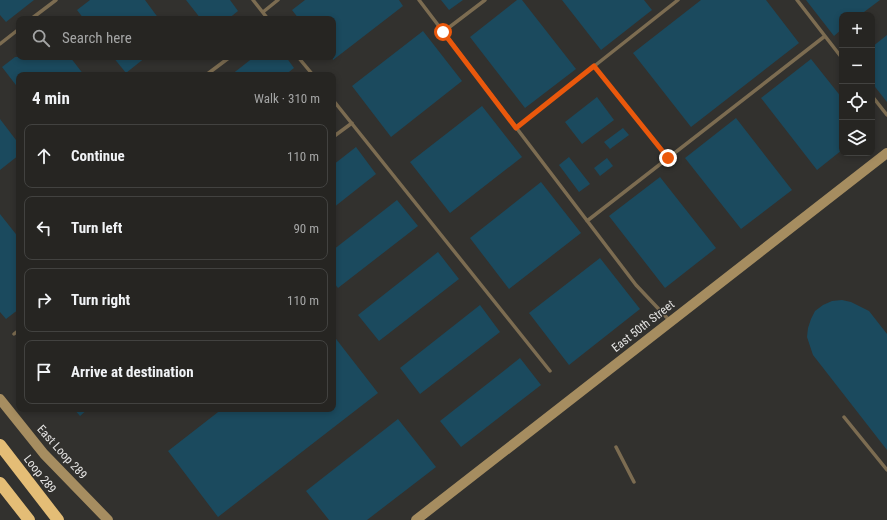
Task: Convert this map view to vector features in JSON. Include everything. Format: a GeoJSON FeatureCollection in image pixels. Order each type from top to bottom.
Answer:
{"type":"FeatureCollection","features":[{"type":"Feature","properties":{"kind":"highway","name":"Loop 289"},"geometry":{"type":"LineString","coordinates":[[0,446],[58,520]]}},
{"type":"Feature","properties":{"kind":"highway"},"geometry":{"type":"LineString","coordinates":[[0,482],[29,520]]}},
{"type":"Feature","properties":{"kind":"main road","name":"East 50th Street"},"geometry":{"type":"LineString","coordinates":[[416,520],[887,153]]}},
{"type":"Feature","properties":{"kind":"main road","name":"East Loop 289"},"geometry":{"type":"LineString","coordinates":[[0,399],[44,454],[108,520]]}},
{"type":"Feature","properties":{"kind":"lane"},"geometry":{"type":"LineString","coordinates":[[35,16],[56,0]]}},
{"type":"Feature","properties":{"kind":"lane"},"geometry":{"type":"LineString","coordinates":[[253,0],[266,16]]}},
{"type":"Feature","properties":{"kind":"lane"},"geometry":{"type":"LineString","coordinates":[[263,12],[278,0]]}},
{"type":"Feature","properties":{"kind":"lane"},"geometry":{"type":"LineString","coordinates":[[419,0],[636,284],[670,321]]}},
{"type":"Feature","properties":{"kind":"lane"},"geometry":{"type":"LineString","coordinates":[[443,32],[485,0]]}},
{"type":"Feature","properties":{"kind":"lane"},"geometry":{"type":"LineString","coordinates":[[516,128],[678,0]]}},
{"type":"Feature","properties":{"kind":"lane"},"geometry":{"type":"LineString","coordinates":[[797,0],[839,54]]}},
{"type":"Feature","properties":{"kind":"lane"},"geometry":{"type":"LineString","coordinates":[[0,44],[16,31]]}},
{"type":"Feature","properties":{"kind":"lane"},"geometry":{"type":"LineString","coordinates":[[588,221],[825,36]]}},
{"type":"Feature","properties":{"kind":"lane"},"geometry":{"type":"LineString","coordinates":[[210,72],[226,60]]}},
{"type":"Feature","properties":{"kind":"lane"},"geometry":{"type":"LineString","coordinates":[[300,60],[310,72]]}},
{"type":"Feature","properties":{"kind":"lane"},"geometry":{"type":"LineString","coordinates":[[594,66],[668,158]]}},
{"type":"Feature","properties":{"kind":"lane"},"geometry":{"type":"LineString","coordinates":[[875,100],[887,115]]}},
{"type":"Feature","properties":{"kind":"lane"},"geometry":{"type":"LineString","coordinates":[[336,104],[550,371]]}},
{"type":"Feature","properties":{"kind":"lane"},"geometry":{"type":"LineString","coordinates":[[336,135],[352,123]]}},
{"type":"Feature","properties":{"kind":"lane"},"geometry":{"type":"LineString","coordinates":[[844,417],[887,470]]}},
{"type":"Feature","properties":{"kind":"lane"},"geometry":{"type":"LineString","coordinates":[[616,447],[634,482]]}},
{"type":"Feature","properties":{"kind":"building"},"geometry":{"type":"Polygon","coordinates":[[[0,0],[34,0],[6,22],[0,15],[0,0]]]}},
{"type":"Feature","properties":{"kind":"building"},"geometry":{"type":"Polygon","coordinates":[[[90,0],[145,0],[157,16],[82,16],[77,10],[90,0]]]}},
{"type":"Feature","properties":{"kind":"building"},"geometry":{"type":"Polygon","coordinates":[[[186,0],[230,0],[238,11],[232,16],[199,16],[186,0]]]}},
{"type":"Feature","properties":{"kind":"building"},"geometry":{"type":"Polygon","coordinates":[[[305,0],[399,0],[403,6],[336,58],[336,16],[297,16],[292,10],[305,0]]]}},
{"type":"Feature","properties":{"kind":"building"},"geometry":{"type":"Polygon","coordinates":[[[441,0],[463,0],[449,10],[441,0]]]}},
{"type":"Feature","properties":{"kind":"building"},"geometry":{"type":"Polygon","coordinates":[[[517,0],[522,0],[576,69],[525,108],[470,37],[517,0]]]}},
{"type":"Feature","properties":{"kind":"building"},"geometry":{"type":"Polygon","coordinates":[[[562,0],[644,0],[652,10],[601,50],[562,0]]]}},
{"type":"Feature","properties":{"kind":"building"},"geometry":{"type":"Polygon","coordinates":[[[701,0],[766,0],[799,43],[691,127],[633,53],[701,0]]]}},
{"type":"Feature","properties":{"kind":"building"},"geometry":{"type":"Polygon","coordinates":[[[806,0],[880,0],[864,12],[839,12],[839,32],[834,36],[806,0]]]}},
{"type":"Feature","properties":{"kind":"building"},"geometry":{"type":"Polygon","coordinates":[[[423,31],[462,81],[391,137],[352,86],[423,31]]]}},
{"type":"Feature","properties":{"kind":"building"},"geometry":{"type":"Polygon","coordinates":[[[887,35],[887,102],[875,87],[875,45],[887,35]]]}},
{"type":"Feature","properties":{"kind":"building"},"geometry":{"type":"Polygon","coordinates":[[[15,57],[16,60],[72,60],[82,72],[16,72],[16,85],[2,67],[15,57]]]}},
{"type":"Feature","properties":{"kind":"building"},"geometry":{"type":"Polygon","coordinates":[[[811,59],[839,94],[839,152],[817,170],[761,98],[811,59]]]}},
{"type":"Feature","properties":{"kind":"building"},"geometry":{"type":"Polygon","coordinates":[[[115,60],[142,60],[127,72],[125,72],[115,60]]]}},
{"type":"Feature","properties":{"kind":"building"},"geometry":{"type":"Polygon","coordinates":[[[250,60],[288,60],[294,68],[289,72],[235,72],[250,60]]]}},
{"type":"Feature","properties":{"kind":"building"},"geometry":{"type":"Polygon","coordinates":[[[597,97],[614,120],[582,144],[565,122],[597,97]]]}},
{"type":"Feature","properties":{"kind":"building"},"geometry":{"type":"Polygon","coordinates":[[[482,106],[522,157],[450,213],[410,162],[482,106]]]}},
{"type":"Feature","properties":{"kind":"building"},"geometry":{"type":"Polygon","coordinates":[[[736,118],[792,190],[741,229],[685,158],[736,118]]]}},
{"type":"Feature","properties":{"kind":"building"},"geometry":{"type":"Polygon","coordinates":[[[0,119],[16,140],[16,157],[0,170],[0,119]]]}},
{"type":"Feature","properties":{"kind":"building"},"geometry":{"type":"Polygon","coordinates":[[[623,128],[629,135],[610,149],[604,142],[623,128]]]}},
{"type":"Feature","properties":{"kind":"building"},"geometry":{"type":"Polygon","coordinates":[[[356,147],[376,174],[336,206],[336,163],[356,147]]]}},
{"type":"Feature","properties":{"kind":"building"},"geometry":{"type":"Polygon","coordinates":[[[569,157],[590,184],[579,192],[559,165],[569,157]]]}},
{"type":"Feature","properties":{"kind":"building"},"geometry":{"type":"Polygon","coordinates":[[[607,158],[613,166],[600,176],[594,168],[607,158]]]}},
{"type":"Feature","properties":{"kind":"building"},"geometry":{"type":"Polygon","coordinates":[[[660,177],[716,248],[665,288],[609,216],[660,177]]]}},
{"type":"Feature","properties":{"kind":"building"},"geometry":{"type":"Polygon","coordinates":[[[541,182],[581,233],[509,289],[470,238],[541,182]]]}},
{"type":"Feature","properties":{"kind":"building"},"geometry":{"type":"Polygon","coordinates":[[[397,200],[418,226],[338,288],[336,286],[336,248],[397,200]]]}},
{"type":"Feature","properties":{"kind":"building"},"geometry":{"type":"Polygon","coordinates":[[[0,214],[16,234],[16,311],[6,319],[0,312],[0,214]]]}},
{"type":"Feature","properties":{"kind":"building"},"geometry":{"type":"Polygon","coordinates":[[[438,252],[459,279],[379,341],[358,315],[438,252]]]}},
{"type":"Feature","properties":{"kind":"building"},"geometry":{"type":"Polygon","coordinates":[[[600,258],[640,309],[569,365],[529,313],[600,258]]]}},
{"type":"Feature","properties":{"kind":"building"},"geometry":{"type":"Polygon","coordinates":[[[842,300],[851,302],[869,311],[887,334],[887,450],[813,355],[807,337],[808,328],[815,311],[832,301],[842,300]]]}},
{"type":"Feature","properties":{"kind":"building"},"geometry":{"type":"Polygon","coordinates":[[[480,305],[500,332],[420,394],[400,368],[480,305]]]}},
{"type":"Feature","properties":{"kind":"building"},"geometry":{"type":"Polygon","coordinates":[[[336,339],[378,393],[218,517],[168,451],[218,412],[336,412],[336,339]]]}},
{"type":"Feature","properties":{"kind":"building"},"geometry":{"type":"Polygon","coordinates":[[[520,358],[541,385],[461,447],[440,421],[520,358]]]}},
{"type":"Feature","properties":{"kind":"building"},"geometry":{"type":"Polygon","coordinates":[[[77,412],[85,412],[80,416],[77,412]]]}},
{"type":"Feature","properties":{"kind":"building"},"geometry":{"type":"Polygon","coordinates":[[[398,419],[436,467],[367,520],[329,520],[306,491],[398,419]]]}},
{"type":"Feature","properties":{"kind":"route"},"geometry":{"type":"LineString","coordinates":[[443,32],[516,128],[594,66],[668,158]]}}]}
